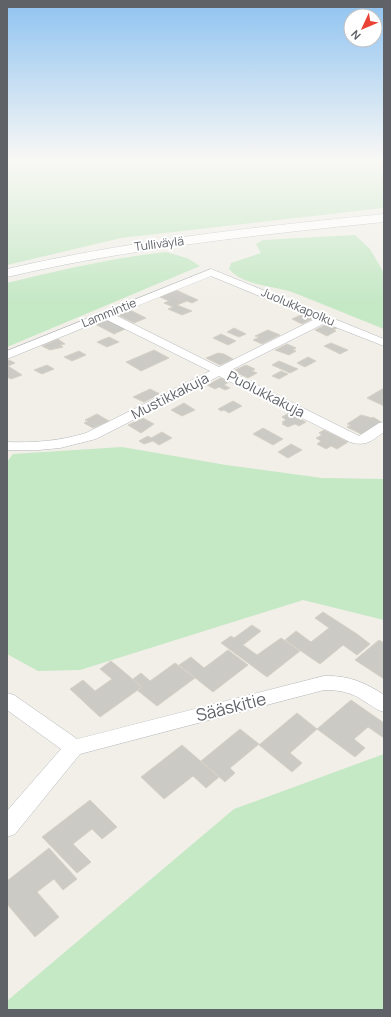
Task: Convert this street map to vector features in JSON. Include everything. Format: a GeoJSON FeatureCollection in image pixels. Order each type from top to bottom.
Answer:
{"type":"FeatureCollection","features":[{"type":"Feature","properties":{"kind":"main road","name":"Tulliväylä"},"geometry":{"type":"LineString","coordinates":[[7,272],[79,256],[136,246],[384,218]]}},
{"type":"Feature","properties":{"kind":"street","name":"Lammintie"},"geometry":{"type":"LineString","coordinates":[[7,355],[211,272]]}},
{"type":"Feature","properties":{"kind":"street","name":"Juolukkapolku"},"geometry":{"type":"LineString","coordinates":[[211,272],[384,343]]}},
{"type":"Feature","properties":{"kind":"street","name":"Puolukkakuja"},"geometry":{"type":"LineString","coordinates":[[106,315],[361,441],[384,426]]}},
{"type":"Feature","properties":{"kind":"street","name":"Mustikkakuja"},"geometry":{"type":"LineString","coordinates":[[7,446],[28,447],[73,442],[91,436],[325,318]]}},
{"type":"Feature","properties":{"kind":"street","name":"Sääskitie"},"geometry":{"type":"LineString","coordinates":[[74,748],[324,683],[338,682],[352,685],[365,691],[384,705]]}},
{"type":"Feature","properties":{"kind":"street"},"geometry":{"type":"LineString","coordinates":[[7,700],[74,748],[7,827]]}},
{"type":"Feature","properties":{"kind":"green space"},"geometry":{"type":"Polygon","coordinates":[[[7,208],[380,208],[121,238],[7,265],[7,208]]]}},
{"type":"Feature","properties":{"kind":"green space"},"geometry":{"type":"Polygon","coordinates":[[[355,235],[370,249],[384,273],[384,329],[292,292],[242,279],[229,269],[231,263],[261,253],[256,244],[263,240],[355,235]]]}},
{"type":"Feature","properties":{"kind":"green space"},"geometry":{"type":"Polygon","coordinates":[[[166,252],[187,258],[200,266],[7,347],[7,283],[86,265],[166,252]]]}},
{"type":"Feature","properties":{"kind":"green space"},"geometry":{"type":"Polygon","coordinates":[[[122,447],[226,465],[322,478],[384,479],[384,620],[303,600],[80,670],[38,671],[7,654],[7,462],[13,454],[122,447]]]}},
{"type":"Feature","properties":{"kind":"green space"},"geometry":{"type":"Polygon","coordinates":[[[384,754],[384,1010],[7,1010],[7,1001],[234,809],[384,754]]]}},
{"type":"Feature","properties":{"kind":"building"},"geometry":{"type":"Polygon","coordinates":[[[176,290],[198,300],[192,303],[187,301],[177,305],[192,311],[182,315],[168,309],[173,307],[164,303],[169,301],[160,297],[176,290]]]}},
{"type":"Feature","properties":{"kind":"building"},"geometry":{"type":"Polygon","coordinates":[[[130,310],[146,318],[134,323],[118,315],[130,310]]]}},
{"type":"Feature","properties":{"kind":"building"},"geometry":{"type":"Polygon","coordinates":[[[301,315],[314,318],[302,324],[292,319],[301,315]]]}},
{"type":"Feature","properties":{"kind":"building"},"geometry":{"type":"Polygon","coordinates":[[[106,319],[125,329],[114,334],[95,324],[106,319]]]}},
{"type":"Feature","properties":{"kind":"building"},"geometry":{"type":"Polygon","coordinates":[[[327,324],[337,328],[333,330],[336,331],[327,336],[315,330],[327,324]]]}},
{"type":"Feature","properties":{"kind":"building"},"geometry":{"type":"Polygon","coordinates":[[[234,328],[246,334],[239,337],[227,332],[234,328]]]}},
{"type":"Feature","properties":{"kind":"building"},"geometry":{"type":"Polygon","coordinates":[[[268,330],[280,335],[262,344],[253,340],[259,337],[255,336],[268,330]]]}},
{"type":"Feature","properties":{"kind":"building"},"geometry":{"type":"Polygon","coordinates":[[[221,334],[236,341],[228,345],[213,338],[221,334]]]}},
{"type":"Feature","properties":{"kind":"building"},"geometry":{"type":"Polygon","coordinates":[[[109,337],[119,342],[107,347],[97,342],[109,337]]]}},
{"type":"Feature","properties":{"kind":"building"},"geometry":{"type":"Polygon","coordinates":[[[58,339],[65,344],[60,345],[63,347],[50,350],[42,346],[58,339]]]}},
{"type":"Feature","properties":{"kind":"building"},"geometry":{"type":"Polygon","coordinates":[[[331,343],[348,350],[340,354],[324,346],[331,343]]]}},
{"type":"Feature","properties":{"kind":"building"},"geometry":{"type":"Polygon","coordinates":[[[287,344],[296,348],[293,350],[296,351],[289,355],[275,350],[287,344]]]}},
{"type":"Feature","properties":{"kind":"building"},"geometry":{"type":"Polygon","coordinates":[[[154,350],[169,358],[141,371],[126,362],[154,350]]]}},
{"type":"Feature","properties":{"kind":"building"},"geometry":{"type":"Polygon","coordinates":[[[79,351],[86,355],[72,361],[64,357],[79,351]]]}},
{"type":"Feature","properties":{"kind":"building"},"geometry":{"type":"Polygon","coordinates":[[[218,353],[224,354],[233,359],[220,365],[206,358],[218,353]]]}},
{"type":"Feature","properties":{"kind":"building"},"geometry":{"type":"Polygon","coordinates":[[[308,357],[316,361],[305,367],[297,363],[308,357]]]}},
{"type":"Feature","properties":{"kind":"building"},"geometry":{"type":"Polygon","coordinates":[[[9,360],[15,363],[8,366],[22,375],[11,379],[7,377],[7,361],[9,360]]]}},
{"type":"Feature","properties":{"kind":"building"},"geometry":{"type":"Polygon","coordinates":[[[279,361],[298,369],[290,373],[272,365],[279,361]]]}},
{"type":"Feature","properties":{"kind":"building"},"geometry":{"type":"Polygon","coordinates":[[[47,365],[54,369],[42,374],[34,370],[47,365]]]}},
{"type":"Feature","properties":{"kind":"building"},"geometry":{"type":"Polygon","coordinates":[[[246,365],[255,369],[252,371],[257,373],[248,378],[233,371],[246,365]]]}},
{"type":"Feature","properties":{"kind":"building"},"geometry":{"type":"Polygon","coordinates":[[[281,371],[288,374],[279,379],[272,376],[281,371]]]}},
{"type":"Feature","properties":{"kind":"building"},"geometry":{"type":"Polygon","coordinates":[[[221,378],[229,382],[224,385],[230,388],[225,390],[219,387],[215,389],[207,385],[221,378]]]}},
{"type":"Feature","properties":{"kind":"building"},"geometry":{"type":"Polygon","coordinates":[[[384,388],[384,406],[367,398],[384,388]]]}},
{"type":"Feature","properties":{"kind":"building"},"geometry":{"type":"Polygon","coordinates":[[[150,389],[160,394],[144,402],[133,397],[150,389]]]}},
{"type":"Feature","properties":{"kind":"building"},"geometry":{"type":"Polygon","coordinates":[[[233,401],[242,406],[229,413],[218,409],[233,401]]]}},
{"type":"Feature","properties":{"kind":"building"},"geometry":{"type":"Polygon","coordinates":[[[184,403],[195,410],[182,416],[171,410],[184,403]]]}},
{"type":"Feature","properties":{"kind":"building"},"geometry":{"type":"Polygon","coordinates":[[[289,413],[306,422],[299,426],[295,424],[288,427],[282,424],[284,423],[282,422],[286,420],[282,417],[289,413]]]}},
{"type":"Feature","properties":{"kind":"building"},"geometry":{"type":"Polygon","coordinates":[[[97,414],[109,421],[93,428],[84,423],[88,421],[85,420],[97,414]]]}},
{"type":"Feature","properties":{"kind":"building"},"geometry":{"type":"Polygon","coordinates":[[[361,415],[373,417],[381,422],[361,434],[347,427],[351,425],[347,424],[361,415]]]}},
{"type":"Feature","properties":{"kind":"building"},"geometry":{"type":"Polygon","coordinates":[[[143,418],[154,424],[141,433],[128,425],[143,418]]]}},
{"type":"Feature","properties":{"kind":"building"},"geometry":{"type":"Polygon","coordinates":[[[263,428],[283,439],[273,445],[253,434],[263,428]]]}},
{"type":"Feature","properties":{"kind":"building"},"geometry":{"type":"Polygon","coordinates":[[[324,430],[348,442],[337,449],[331,446],[326,449],[317,444],[321,441],[316,438],[322,435],[319,433],[324,430]]]}},
{"type":"Feature","properties":{"kind":"building"},"geometry":{"type":"Polygon","coordinates":[[[162,432],[172,438],[159,445],[153,441],[144,444],[139,441],[148,436],[151,438],[162,432]]]}},
{"type":"Feature","properties":{"kind":"building"},"geometry":{"type":"Polygon","coordinates":[[[291,444],[302,450],[288,458],[278,452],[291,444]]]}},
{"type":"Feature","properties":{"kind":"building"},"geometry":{"type":"Polygon","coordinates":[[[323,612],[370,644],[357,655],[343,645],[320,664],[285,640],[296,631],[311,642],[329,628],[315,618],[323,612]]]}},
{"type":"Feature","properties":{"kind":"building"},"geometry":{"type":"Polygon","coordinates":[[[252,625],[261,631],[243,645],[257,655],[281,638],[300,651],[267,677],[221,643],[231,636],[234,638],[252,625]]]}},
{"type":"Feature","properties":{"kind":"building"},"geometry":{"type":"Polygon","coordinates":[[[379,640],[384,643],[384,679],[355,660],[379,640]]]}},
{"type":"Feature","properties":{"kind":"building"},"geometry":{"type":"Polygon","coordinates":[[[228,650],[248,665],[213,692],[179,665],[191,657],[204,668],[228,650]]]}},
{"type":"Feature","properties":{"kind":"building"},"geometry":{"type":"Polygon","coordinates":[[[111,661],[142,687],[100,717],[70,689],[83,680],[95,691],[112,679],[100,669],[111,661]]]}},
{"type":"Feature","properties":{"kind":"building"},"geometry":{"type":"Polygon","coordinates":[[[175,663],[195,678],[157,706],[137,690],[142,687],[133,679],[141,673],[150,681],[175,663]]]}},
{"type":"Feature","properties":{"kind":"building"},"geometry":{"type":"Polygon","coordinates":[[[351,700],[384,723],[384,738],[368,727],[354,739],[365,748],[355,757],[317,729],[351,700]]]}},
{"type":"Feature","properties":{"kind":"building"},"geometry":{"type":"Polygon","coordinates":[[[297,713],[317,729],[290,753],[302,763],[292,772],[259,745],[297,713]]]}},
{"type":"Feature","properties":{"kind":"building"},"geometry":{"type":"Polygon","coordinates":[[[240,729],[259,744],[230,768],[235,773],[225,782],[201,761],[240,729]]]}},
{"type":"Feature","properties":{"kind":"building"},"geometry":{"type":"Polygon","coordinates":[[[182,745],[219,777],[206,788],[193,776],[164,799],[141,777],[182,745]]]}},
{"type":"Feature","properties":{"kind":"building"},"geometry":{"type":"Polygon","coordinates":[[[90,800],[117,827],[102,839],[92,829],[73,844],[91,862],[77,873],[42,837],[90,800]]]}},
{"type":"Feature","properties":{"kind":"building"},"geometry":{"type":"Polygon","coordinates":[[[49,848],[77,879],[63,890],[54,879],[37,892],[59,917],[35,937],[7,904],[7,881],[49,848]]]}}]}
